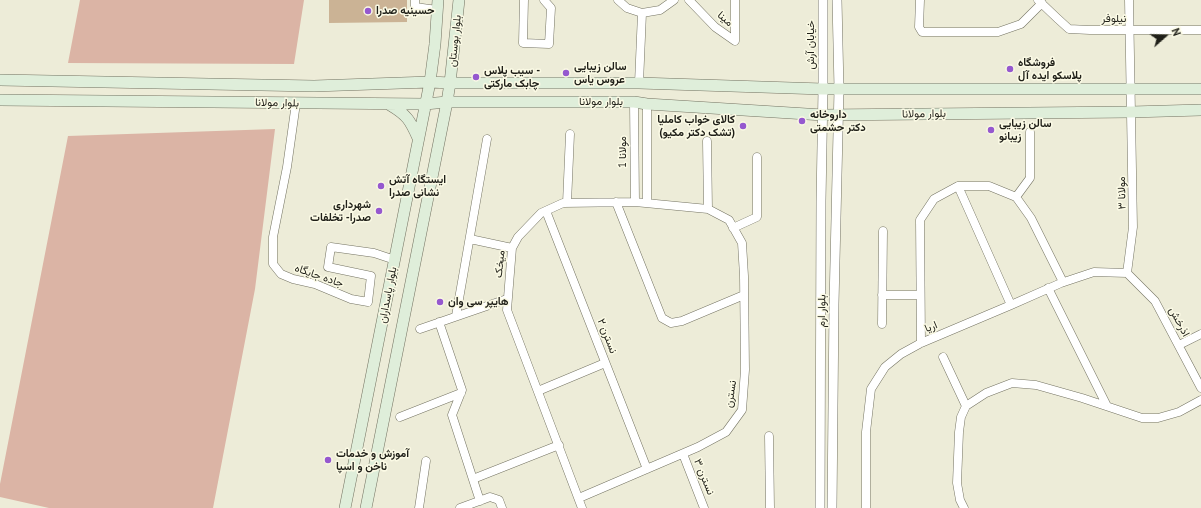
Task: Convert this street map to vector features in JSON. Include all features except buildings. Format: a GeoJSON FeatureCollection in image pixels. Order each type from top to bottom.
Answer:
{"type":"FeatureCollection","features":[{"type":"Feature","properties":{"kind":"main road","name":"بلوار بوستان"},"geometry":{"type":"LineString","coordinates":[[450,83],[459,0]]}},
{"type":"Feature","properties":{"kind":"main road","name":"بلوار بوستان"},"geometry":{"type":"LineString","coordinates":[[430,82],[435,44],[437,5]]}},
{"type":"Feature","properties":{"kind":"main road","name":"بلوار مولانا"},"geometry":{"type":"LineString","coordinates":[[0,80],[314,86],[430,82],[639,83],[823,89],[1201,89]]}},
{"type":"Feature","properties":{"kind":"main road","name":"بلوار پاسداران"},"geometry":{"type":"LineString","coordinates":[[345,508],[430,82]]}},
{"type":"Feature","properties":{"kind":"main road","name":"بلوار پاسداران"},"geometry":{"type":"LineString","coordinates":[[366,508],[450,83]]}},
{"type":"Feature","properties":{"kind":"main road","name":"بلوار مولانا"},"geometry":{"type":"LineString","coordinates":[[0,100],[387,104],[425,104],[447,102],[634,102],[822,115],[1201,110]]}},
{"type":"Feature","properties":{"kind":"main road"},"geometry":{"type":"LineString","coordinates":[[387,104],[402,112],[411,123],[418,138]]}},
{"type":"Feature","properties":{"kind":"street"},"geometry":{"type":"LineString","coordinates":[[415,0],[415,6],[437,5]]}},
{"type":"Feature","properties":{"kind":"street"},"geometry":{"type":"LineString","coordinates":[[524,0],[523,43],[549,44],[551,8],[544,0]]}},
{"type":"Feature","properties":{"kind":"street"},"geometry":{"type":"LineString","coordinates":[[618,0],[627,8],[642,13],[660,10],[674,0]]}},
{"type":"Feature","properties":{"kind":"street","name":"مینا"},"geometry":{"type":"LineString","coordinates":[[689,0],[715,27],[735,41],[735,0]]}},
{"type":"Feature","properties":{"kind":"street","name":"خیابان آرش"},"geometry":{"type":"LineString","coordinates":[[822,115],[823,0]]}},
{"type":"Feature","properties":{"kind":"street"},"geometry":{"type":"LineString","coordinates":[[837,0],[839,89]]}},
{"type":"Feature","properties":{"kind":"street"},"geometry":{"type":"LineString","coordinates":[[920,0],[919,27],[922,32],[998,32],[1021,24],[1040,2]]}},
{"type":"Feature","properties":{"kind":"street","name":"مولانا ۳"},"geometry":{"type":"LineString","coordinates":[[1127,273],[1133,227],[1133,158],[1129,0]]}},
{"type":"Feature","properties":{"kind":"street","name":"نیلوفر"},"geometry":{"type":"LineString","coordinates":[[1040,2],[1069,29],[1201,30]]}},
{"type":"Feature","properties":{"kind":"street"},"geometry":{"type":"LineString","coordinates":[[639,83],[642,13]]}},
{"type":"Feature","properties":{"kind":"street","name":"بلوار ارم"},"geometry":{"type":"LineString","coordinates":[[832,508],[834,296],[839,89]]}},
{"type":"Feature","properties":{"kind":"street","name":"مولانا 1"},"geometry":{"type":"LineString","coordinates":[[634,102],[635,202]]}},
{"type":"Feature","properties":{"kind":"street","name":"جاده جایگاه"},"geometry":{"type":"LineString","coordinates":[[296,103],[287,167],[272,237],[273,264],[281,274],[315,284],[351,299],[368,302],[371,276],[328,267],[331,247],[374,253],[395,260]]}},
{"type":"Feature","properties":{"kind":"street"},"geometry":{"type":"LineString","coordinates":[[647,104],[647,203]]}},
{"type":"Feature","properties":{"kind":"street","name":"بلوار ارم"},"geometry":{"type":"LineString","coordinates":[[820,508],[822,115]]}},
{"type":"Feature","properties":{"kind":"street"},"geometry":{"type":"LineString","coordinates":[[1016,197],[1030,178],[1030,132]]}},
{"type":"Feature","properties":{"kind":"street"},"geometry":{"type":"LineString","coordinates":[[568,203],[570,134]]}},
{"type":"Feature","properties":{"kind":"street"},"geometry":{"type":"LineString","coordinates":[[456,316],[487,139]]}},
{"type":"Feature","properties":{"kind":"street"},"geometry":{"type":"LineString","coordinates":[[707,141],[708,209]]}},
{"type":"Feature","properties":{"kind":"street"},"geometry":{"type":"LineString","coordinates":[[731,224],[757,216],[756,157]]}},
{"type":"Feature","properties":{"kind":"street"},"geometry":{"type":"LineString","coordinates":[[958,186],[1011,305]]}},
{"type":"Feature","properties":{"kind":"street"},"geometry":{"type":"LineString","coordinates":[[921,343],[920,220],[934,199],[958,186],[989,186],[1016,197],[1031,218],[1064,282]]}},
{"type":"Feature","properties":{"kind":"street"},"geometry":{"type":"LineString","coordinates":[[616,202],[662,318],[671,323],[682,320],[744,295]]}},
{"type":"Feature","properties":{"kind":"street","name":"میخک"},"geometry":{"type":"LineString","coordinates":[[582,508],[507,310],[512,248],[518,237],[541,213],[563,203],[635,202],[708,209],[731,224]]}},
{"type":"Feature","properties":{"kind":"street","name":"نسترن ۲"},"geometry":{"type":"LineString","coordinates":[[546,211],[647,469]]}},
{"type":"Feature","properties":{"kind":"street","name":"نسترن"},"geometry":{"type":"LineString","coordinates":[[578,498],[683,454],[726,432],[742,410],[745,370],[742,243],[731,224]]}},
{"type":"Feature","properties":{"kind":"street"},"geometry":{"type":"LineString","coordinates":[[882,324],[883,231]]}},
{"type":"Feature","properties":{"kind":"street"},"geometry":{"type":"LineString","coordinates":[[470,239],[512,248]]}},
{"type":"Feature","properties":{"kind":"street","name":"اریا"},"geometry":{"type":"LineString","coordinates":[[866,508],[866,432],[871,389],[885,367],[901,354],[921,343],[1048,288],[1094,272],[1127,273]]}},
{"type":"Feature","properties":{"kind":"street","name":"اذرخش"},"geometry":{"type":"LineString","coordinates":[[1127,273],[1155,300],[1201,388]]}},
{"type":"Feature","properties":{"kind":"street"},"geometry":{"type":"LineString","coordinates":[[1048,288],[1107,406]]}},
{"type":"Feature","properties":{"kind":"street"},"geometry":{"type":"LineString","coordinates":[[882,295],[920,295]]}},
{"type":"Feature","properties":{"kind":"street"},"geometry":{"type":"LineString","coordinates":[[420,329],[508,299]]}},
{"type":"Feature","properties":{"kind":"street"},"geometry":{"type":"LineString","coordinates":[[439,322],[462,390],[452,415],[480,500]]}},
{"type":"Feature","properties":{"kind":"street"},"geometry":{"type":"LineString","coordinates":[[1179,346],[1201,334]]}},
{"type":"Feature","properties":{"kind":"street"},"geometry":{"type":"LineString","coordinates":[[943,357],[966,406]]}},
{"type":"Feature","properties":{"kind":"street"},"geometry":{"type":"LineString","coordinates":[[538,391],[605,363]]}},
{"type":"Feature","properties":{"kind":"street"},"geometry":{"type":"LineString","coordinates":[[964,508],[960,500],[957,475],[961,417],[966,406],[986,393],[1012,383],[1036,385],[1142,418],[1158,418],[1179,412],[1201,400]]}},
{"type":"Feature","properties":{"kind":"street"},"geometry":{"type":"LineString","coordinates":[[400,417],[461,393]]}},
{"type":"Feature","properties":{"kind":"street"},"geometry":{"type":"LineString","coordinates":[[769,436],[770,508]]}},
{"type":"Feature","properties":{"kind":"street"},"geometry":{"type":"LineString","coordinates":[[473,479],[559,446]]}},
{"type":"Feature","properties":{"kind":"street","name":"نسترن ۳"},"geometry":{"type":"LineString","coordinates":[[683,454],[704,508]]}},
{"type":"Feature","properties":{"kind":"street"},"geometry":{"type":"LineString","coordinates":[[419,508],[426,462]]}},
{"type":"Feature","properties":{"kind":"street"},"geometry":{"type":"LineString","coordinates":[[460,508],[490,497],[499,500],[502,508]]}},
{"type":"Feature","properties":{"kind":"shaded area"},"geometry":{"type":"Polygon","coordinates":[[[80,0],[304,0],[294,64],[68,63],[80,0]]]}},
{"type":"Feature","properties":{"kind":"shaded area"},"geometry":{"type":"Polygon","coordinates":[[[275,129],[255,289],[213,508],[49,508],[0,497],[0,484],[68,136],[275,129]]]}},
{"type":"Feature","properties":{"kind":"place","name":"حسینیه صدرا"},"geometry":{"type":"Point","coordinates":[368,11]}},
{"type":"Feature","properties":{"kind":"place","name":"فروشگاه پلاسکو ایده آل"},"geometry":{"type":"Point","coordinates":[1010,69]}},
{"type":"Feature","properties":{"kind":"place","name":"سالن زیبایی عروس یاس"},"geometry":{"type":"Point","coordinates":[566,73]}},
{"type":"Feature","properties":{"kind":"place","name":"سیب پلاس - چابک مارکتی"},"geometry":{"type":"Point","coordinates":[476,77]}},
{"type":"Feature","properties":{"kind":"place","name":"داروخانه دکتر حشمتی"},"geometry":{"type":"Point","coordinates":[802,121]}},
{"type":"Feature","properties":{"kind":"place","name":"کالای خواب کاملیا (تشک دکتر مکیو)"},"geometry":{"type":"Point","coordinates":[743,126]}},
{"type":"Feature","properties":{"kind":"place","name":"سالن‌ زیبایی زیبانو"},"geometry":{"type":"Point","coordinates":[991,130]}},
{"type":"Feature","properties":{"kind":"place","name":"ایستگاه آتش نشانی صدرا"},"geometry":{"type":"Point","coordinates":[381,186]}},
{"type":"Feature","properties":{"kind":"place","name":"شهرداری صدرا- تخلفات"},"geometry":{"type":"Point","coordinates":[379,211]}},
{"type":"Feature","properties":{"kind":"place","name":"هایپر سی وان"},"geometry":{"type":"Point","coordinates":[440,302]}},
{"type":"Feature","properties":{"kind":"place","name":"آموزش و خدمات ناخن و اسپا"},"geometry":{"type":"Point","coordinates":[328,460]}}]}
